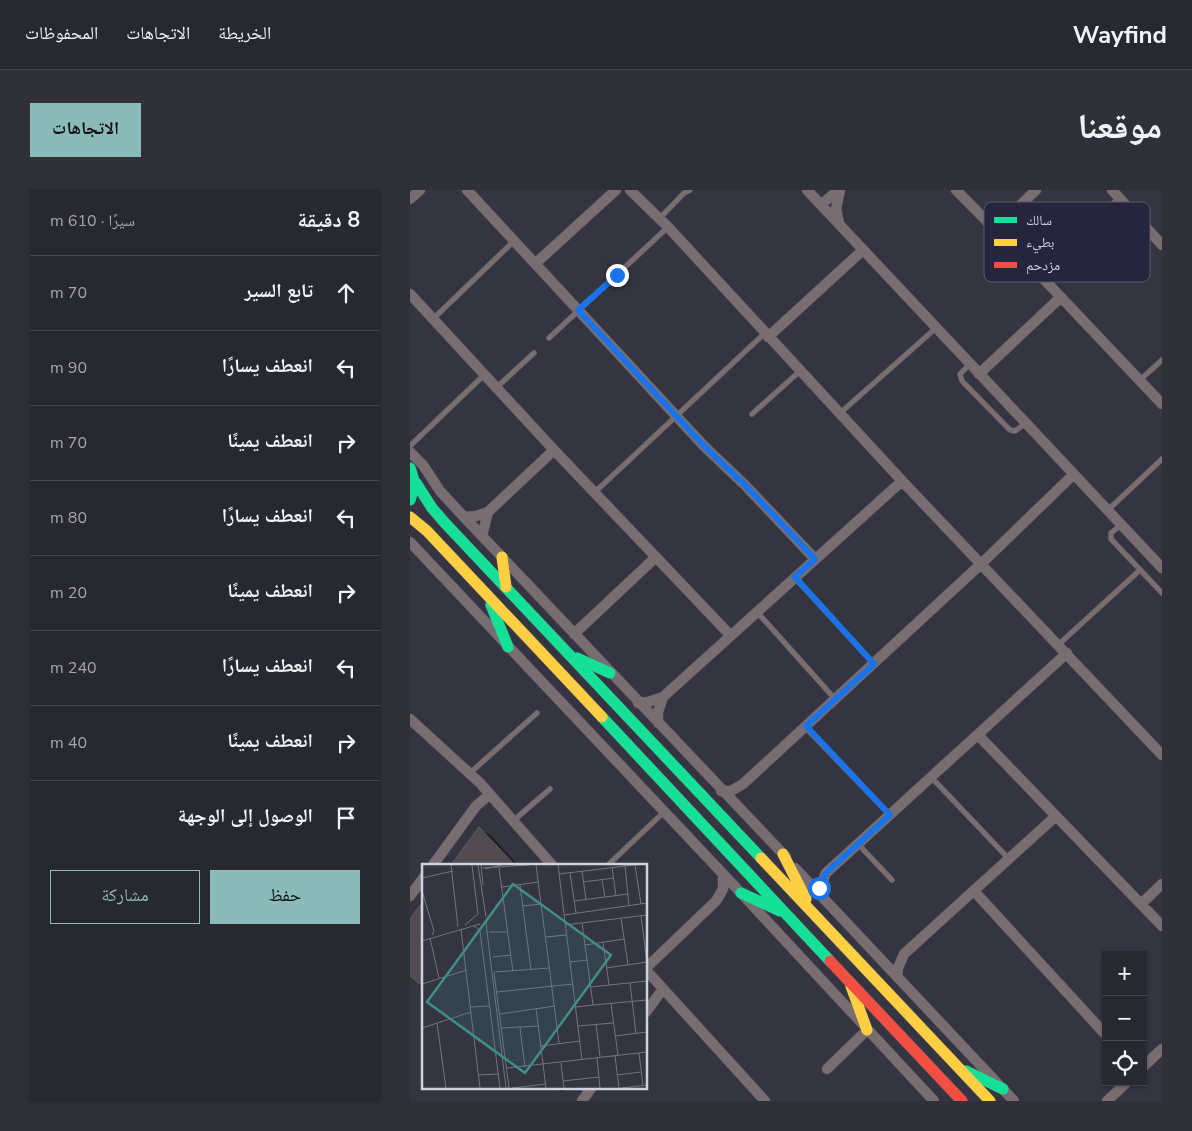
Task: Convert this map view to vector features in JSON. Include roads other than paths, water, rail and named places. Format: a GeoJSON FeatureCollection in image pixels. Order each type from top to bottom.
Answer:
{"type":"FeatureCollection","features":[{"type":"Feature","properties":{"kind":"main road"},"geometry":{"type":"LineString","coordinates":[[410,468],[416,483],[438,515],[990,1101]]}},
{"type":"Feature","properties":{"kind":"main road"},"geometry":{"type":"LineString","coordinates":[[410,500],[415,491],[416,483]]}},
{"type":"Feature","properties":{"kind":"main road"},"geometry":{"type":"LineString","coordinates":[[410,517],[427,531],[962,1101]]}},
{"type":"Feature","properties":{"kind":"main road"},"geometry":{"type":"LineString","coordinates":[[502,557],[506,587]]}},
{"type":"Feature","properties":{"kind":"main road"},"geometry":{"type":"LineString","coordinates":[[488,596],[508,647]]}},
{"type":"Feature","properties":{"kind":"main road"},"geometry":{"type":"LineString","coordinates":[[570,654],[610,673]]}},
{"type":"Feature","properties":{"kind":"main road"},"geometry":{"type":"LineString","coordinates":[[783,854],[813,914]]}},
{"type":"Feature","properties":{"kind":"main road"},"geometry":{"type":"LineString","coordinates":[[741,893],[789,915]]}},
{"type":"Feature","properties":{"kind":"main road"},"geometry":{"type":"LineString","coordinates":[[849,980],[867,1030]]}},
{"type":"Feature","properties":{"kind":"main road"},"geometry":{"type":"LineString","coordinates":[[956,1066],[1003,1089]]}},
{"type":"Feature","properties":{"kind":"street"},"geometry":{"type":"LineString","coordinates":[[410,199],[420,190]]}},
{"type":"Feature","properties":{"kind":"street"},"geometry":{"type":"LineString","coordinates":[[467,190],[704,446],[744,484],[815,559]]}},
{"type":"Feature","properties":{"kind":"street"},"geometry":{"type":"LineString","coordinates":[[536,263],[616,190]]}},
{"type":"Feature","properties":{"kind":"street"},"geometry":{"type":"LineString","coordinates":[[630,190],[668,227],[902,481],[1161,750]]}},
{"type":"Feature","properties":{"kind":"street"},"geometry":{"type":"LineString","coordinates":[[807,190],[1162,568]]}},
{"type":"Feature","properties":{"kind":"street"},"geometry":{"type":"LineString","coordinates":[[822,205],[839,190]]}},
{"type":"Feature","properties":{"kind":"street"},"geometry":{"type":"LineString","coordinates":[[839,190],[836,209],[839,224]]}},
{"type":"Feature","properties":{"kind":"street"},"geometry":{"type":"LineString","coordinates":[[956,190],[984,217]]}},
{"type":"Feature","properties":{"kind":"street"},"geometry":{"type":"LineString","coordinates":[[1024,202],[1036,190]]}},
{"type":"Feature","properties":{"kind":"street"},"geometry":{"type":"LineString","coordinates":[[1112,190],[1123,202]]}},
{"type":"Feature","properties":{"kind":"street"},"geometry":{"type":"LineString","coordinates":[[1150,231],[1162,244]]}},
{"type":"Feature","properties":{"kind":"street"},"geometry":{"type":"LineString","coordinates":[[766,335],[863,250]]}},
{"type":"Feature","properties":{"kind":"street"},"geometry":{"type":"LineString","coordinates":[[1047,282],[1162,404]]}},
{"type":"Feature","properties":{"kind":"street"},"geometry":{"type":"LineString","coordinates":[[410,294],[554,450],[731,636]]}},
{"type":"Feature","properties":{"kind":"street"},"geometry":{"type":"LineString","coordinates":[[979,374],[1061,297]]}},
{"type":"Feature","properties":{"kind":"street"},"geometry":{"type":"LineString","coordinates":[[464,517],[488,512],[554,450]]}},
{"type":"Feature","properties":{"kind":"street"},"geometry":{"type":"LineString","coordinates":[[410,452],[423,465],[440,491],[464,517],[1014,1101]]}},
{"type":"Feature","properties":{"kind":"street"},"geometry":{"type":"LineString","coordinates":[[721,791],[731,791],[744,784],[981,564],[1074,474]]}},
{"type":"Feature","properties":{"kind":"street"},"geometry":{"type":"LineString","coordinates":[[638,703],[663,697],[902,481]]}},
{"type":"Feature","properties":{"kind":"street"},"geometry":{"type":"LineString","coordinates":[[482,536],[488,512]]}},
{"type":"Feature","properties":{"kind":"street"},"geometry":{"type":"LineString","coordinates":[[410,542],[741,893],[932,1100]]}},
{"type":"Feature","properties":{"kind":"street"},"geometry":{"type":"LineString","coordinates":[[574,634],[656,557]]}},
{"type":"Feature","properties":{"kind":"street"},"geometry":{"type":"LineString","coordinates":[[804,879],[826,873],[1066,653]]}},
{"type":"Feature","properties":{"kind":"street"},"geometry":{"type":"LineString","coordinates":[[658,723],[658,712],[663,697]]}},
{"type":"Feature","properties":{"kind":"street"},"geometry":{"type":"LineString","coordinates":[[410,719],[470,774],[551,864]]}},
{"type":"Feature","properties":{"kind":"street"},"geometry":{"type":"LineString","coordinates":[[978,735],[1162,926]]}},
{"type":"Feature","properties":{"kind":"street"},"geometry":{"type":"LineString","coordinates":[[739,809],[740,794],[744,784]]}},
{"type":"Feature","properties":{"kind":"street"},"geometry":{"type":"LineString","coordinates":[[434,864],[476,806],[490,795]]}},
{"type":"Feature","properties":{"kind":"street"},"geometry":{"type":"LineString","coordinates":[[897,977],[899,963],[904,954],[1056,816]]}},
{"type":"Feature","properties":{"kind":"street"},"geometry":{"type":"LineString","coordinates":[[818,893],[826,873]]}},
{"type":"Feature","properties":{"kind":"street"},"geometry":{"type":"LineString","coordinates":[[648,967],[716,901],[723,888],[723,874]]}},
{"type":"Feature","properties":{"kind":"street"},"geometry":{"type":"LineString","coordinates":[[410,896],[422,880]]}},
{"type":"Feature","properties":{"kind":"street"},"geometry":{"type":"LineString","coordinates":[[1141,904],[1162,884]]}},
{"type":"Feature","properties":{"kind":"street"},"geometry":{"type":"LineString","coordinates":[[974,892],[1102,1030]]}},
{"type":"Feature","properties":{"kind":"street"},"geometry":{"type":"LineString","coordinates":[[716,901],[730,894],[741,893]]}},
{"type":"Feature","properties":{"kind":"street"},"geometry":{"type":"LineString","coordinates":[[880,959],[904,954]]}},
{"type":"Feature","properties":{"kind":"street"},"geometry":{"type":"LineString","coordinates":[[648,971],[764,1101]]}},
{"type":"Feature","properties":{"kind":"street"},"geometry":{"type":"LineString","coordinates":[[648,1009],[663,989]]}},
{"type":"Feature","properties":{"kind":"street"},"geometry":{"type":"LineString","coordinates":[[827,1069],[867,1030]]}},
{"type":"Feature","properties":{"kind":"street"},"geometry":{"type":"LineString","coordinates":[[1147,1063],[1162,1049]]}},
{"type":"Feature","properties":{"kind":"street"},"geometry":{"type":"LineString","coordinates":[[1107,1101],[1123,1086]]}},
{"type":"Feature","properties":{"kind":"street"},"geometry":{"type":"LineString","coordinates":[[582,1101],[591,1088]]}},
{"type":"Feature","properties":{"kind":"lane"},"geometry":{"type":"LineString","coordinates":[[659,219],[680,197],[690,190]]}},
{"type":"Feature","properties":{"kind":"lane"},"geometry":{"type":"LineString","coordinates":[[1115,202],[1119,198]]}},
{"type":"Feature","properties":{"kind":"lane"},"geometry":{"type":"LineString","coordinates":[[549,338],[668,227]]}},
{"type":"Feature","properties":{"kind":"lane"},"geometry":{"type":"LineString","coordinates":[[433,319],[514,240]]}},
{"type":"Feature","properties":{"kind":"lane"},"geometry":{"type":"LineString","coordinates":[[839,414],[936,328]]}},
{"type":"Feature","properties":{"kind":"lane"},"geometry":{"type":"LineString","coordinates":[[595,492],[766,335]]}},
{"type":"Feature","properties":{"kind":"lane"},"geometry":{"type":"LineString","coordinates":[[497,387],[534,353]]}},
{"type":"Feature","properties":{"kind":"lane"},"geometry":{"type":"LineString","coordinates":[[1140,380],[1162,360]]}},
{"type":"Feature","properties":{"kind":"lane"},"geometry":{"type":"LineString","coordinates":[[970,364],[960,377],[967,387],[1010,430],[1015,431],[1026,423]]}},
{"type":"Feature","properties":{"kind":"lane"},"geometry":{"type":"LineString","coordinates":[[752,414],[800,372]]}},
{"type":"Feature","properties":{"kind":"lane"},"geometry":{"type":"LineString","coordinates":[[410,446],[485,374]]}},
{"type":"Feature","properties":{"kind":"lane"},"geometry":{"type":"LineString","coordinates":[[1108,510],[1162,459]]}},
{"type":"Feature","properties":{"kind":"lane"},"geometry":{"type":"LineString","coordinates":[[1121,524],[1111,533],[1111,539],[1162,594]]}},
{"type":"Feature","properties":{"kind":"lane"},"geometry":{"type":"LineString","coordinates":[[1058,645],[1140,570]]}},
{"type":"Feature","properties":{"kind":"lane"},"geometry":{"type":"LineString","coordinates":[[795,577],[874,664]]}},
{"type":"Feature","properties":{"kind":"lane"},"geometry":{"type":"LineString","coordinates":[[757,612],[836,699]]}},
{"type":"Feature","properties":{"kind":"lane"},"geometry":{"type":"LineString","coordinates":[[470,774],[537,712]]}},
{"type":"Feature","properties":{"kind":"lane"},"geometry":{"type":"LineString","coordinates":[[806,726],[890,815]]}},
{"type":"Feature","properties":{"kind":"lane"},"geometry":{"type":"LineString","coordinates":[[931,777],[1009,859]]}},
{"type":"Feature","properties":{"kind":"lane"},"geometry":{"type":"LineString","coordinates":[[513,821],[550,789]]}},
{"type":"Feature","properties":{"kind":"lane"},"geometry":{"type":"LineString","coordinates":[[609,864],[664,812]]}},
{"type":"Feature","properties":{"kind":"lane"},"geometry":{"type":"LineString","coordinates":[[858,844],[892,880]]}}]}
